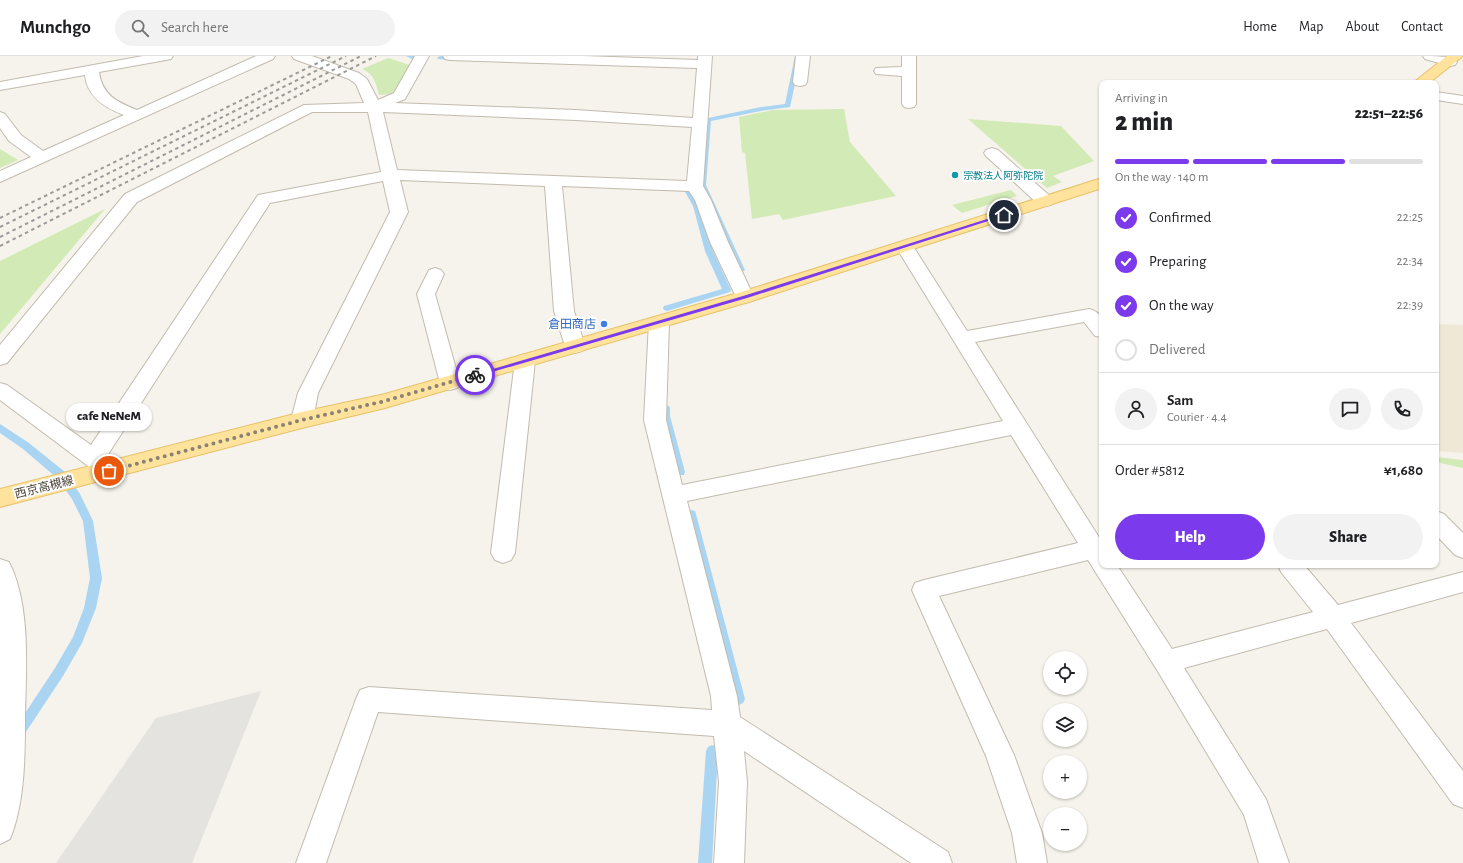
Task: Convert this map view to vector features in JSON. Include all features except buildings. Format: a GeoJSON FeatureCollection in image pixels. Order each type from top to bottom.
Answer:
{"type":"FeatureCollection","features":[{"type":"Feature","properties":{"kind":"main road"},"geometry":{"type":"LineString","coordinates":[[1424,80],[1453,59]]}},
{"type":"Feature","properties":{"kind":"main road","name":"西京高槻線"},"geometry":{"type":"LineString","coordinates":[[0,498],[40,488],[96,468],[385,401],[525,361],[745,297],[1099,184]]}},
{"type":"Feature","properties":{"kind":"street"},"geometry":{"type":"LineString","coordinates":[[0,86],[166,56]]}},
{"type":"Feature","properties":{"kind":"street"},"geometry":{"type":"LineString","coordinates":[[0,177],[268,56]]}},
{"type":"Feature","properties":{"kind":"street"},"geometry":{"type":"LineString","coordinates":[[299,56],[354,76],[362,82],[374,107],[399,212],[308,394],[302,420]]}},
{"type":"Feature","properties":{"kind":"street"},"geometry":{"type":"LineString","coordinates":[[374,107],[400,96],[422,56]]}},
{"type":"Feature","properties":{"kind":"street"},"geometry":{"type":"LineString","coordinates":[[450,56],[705,60],[695,186],[703,200],[719,242],[745,297]]}},
{"type":"Feature","properties":{"kind":"street"},"geometry":{"type":"LineString","coordinates":[[800,82],[803,56]]}},
{"type":"Feature","properties":{"kind":"street"},"geometry":{"type":"LineString","coordinates":[[909,56],[909,104]]}},
{"type":"Feature","properties":{"kind":"street"},"geometry":{"type":"LineString","coordinates":[[1430,56],[1453,59]]}},
{"type":"Feature","properties":{"kind":"street"},"geometry":{"type":"LineString","coordinates":[[91,70],[92,81],[106,100],[118,108],[137,115]]}},
{"type":"Feature","properties":{"kind":"street"},"geometry":{"type":"LineString","coordinates":[[881,71],[909,72]]}},
{"type":"Feature","properties":{"kind":"street"},"geometry":{"type":"LineString","coordinates":[[1439,96],[1462,100]]}},
{"type":"Feature","properties":{"kind":"street"},"geometry":{"type":"LineString","coordinates":[[0,358],[130,198],[309,108],[374,107],[576,115],[700,123]]}},
{"type":"Feature","properties":{"kind":"street"},"geometry":{"type":"LineString","coordinates":[[0,117],[15,138],[42,158]]}},
{"type":"Feature","properties":{"kind":"street"},"geometry":{"type":"LineString","coordinates":[[992,153],[1045,201]]}},
{"type":"Feature","properties":{"kind":"street"},"geometry":{"type":"LineString","coordinates":[[0,390],[96,468],[264,199],[389,175],[695,186]]}},
{"type":"Feature","properties":{"kind":"street"},"geometry":{"type":"LineString","coordinates":[[553,181],[564,311],[575,346]]}},
{"type":"Feature","properties":{"kind":"street"},"geometry":{"type":"LineString","coordinates":[[905,247],[1099,556]]}},
{"type":"Feature","properties":{"kind":"street"},"geometry":{"type":"LineString","coordinates":[[435,274],[426,294],[450,382]]}},
{"type":"Feature","properties":{"kind":"street"},"geometry":{"type":"LineString","coordinates":[[962,338],[1089,315],[1099,328]]}},
{"type":"Feature","properties":{"kind":"street"},"geometry":{"type":"LineString","coordinates":[[659,322],[655,420],[724,696],[728,724],[733,782],[729,863]]}},
{"type":"Feature","properties":{"kind":"street"},"geometry":{"type":"LineString","coordinates":[[503,553],[525,361]]}},
{"type":"Feature","properties":{"kind":"street"},"geometry":{"type":"LineString","coordinates":[[674,495],[1016,426]]}},
{"type":"Feature","properties":{"kind":"street"},"geometry":{"type":"LineString","coordinates":[[1439,523],[1463,548]]}},
{"type":"Feature","properties":{"kind":"street"},"geometry":{"type":"LineString","coordinates":[[1032,863],[1027,833],[1000,755],[924,590],[1099,558]]}},
{"type":"Feature","properties":{"kind":"street"},"geometry":{"type":"LineString","coordinates":[[0,568],[9,610],[14,649],[10,762],[5,808],[0,829]]}},
{"type":"Feature","properties":{"kind":"street"},"geometry":{"type":"LineString","coordinates":[[1106,568],[1256,809],[1274,863]]}},
{"type":"Feature","properties":{"kind":"street"},"geometry":{"type":"LineString","coordinates":[[1292,568],[1333,618],[1463,794]]}},
{"type":"Feature","properties":{"kind":"street"},"geometry":{"type":"LineString","coordinates":[[1166,662],[1463,582]]}},
{"type":"Feature","properties":{"kind":"street"},"geometry":{"type":"LineString","coordinates":[[311,863],[369,699],[728,724],[937,863]]}},
{"type":"Feature","properties":{"kind":"shaded area"},"geometry":{"type":"Polygon","coordinates":[[[1439,324],[1463,325],[1463,453],[1439,451],[1439,324]]]}},
{"type":"Feature","properties":{"kind":"shaded area"},"geometry":{"type":"Polygon","coordinates":[[[261,691],[192,863],[56,863],[156,718],[261,691]]]}},
{"type":"Feature","properties":{"kind":"green space"},"geometry":{"type":"Polygon","coordinates":[[[388,58],[410,65],[393,94],[379,95],[372,76],[362,69],[388,58]]]}},
{"type":"Feature","properties":{"kind":"green space"},"geometry":{"type":"Polygon","coordinates":[[[844,109],[850,142],[896,196],[783,220],[779,214],[752,219],[745,153],[742,152],[739,117],[773,110],[844,109]]]}},
{"type":"Feature","properties":{"kind":"green space"},"geometry":{"type":"Polygon","coordinates":[[[968,119],[1061,126],[1094,161],[1053,176],[1062,182],[1047,188],[968,119]]]}},
{"type":"Feature","properties":{"kind":"green space"},"geometry":{"type":"Polygon","coordinates":[[[0,149],[18,160],[0,168],[0,149]]]}},
{"type":"Feature","properties":{"kind":"green space"},"geometry":{"type":"Polygon","coordinates":[[[1011,190],[1017,196],[962,213],[952,205],[1011,190]]]}},
{"type":"Feature","properties":{"kind":"green space"},"geometry":{"type":"Polygon","coordinates":[[[105,209],[0,334],[0,261],[105,209]]]}},
{"type":"Feature","properties":{"kind":"green space"},"geometry":{"type":"Polygon","coordinates":[[[1439,457],[1463,460],[1463,468],[1439,463],[1439,457]]]}},
{"type":"Feature","properties":{"kind":"waterway"},"geometry":{"type":"LineString","coordinates":[[409,56],[414,58]]}},
{"type":"Feature","properties":{"kind":"waterway"},"geometry":{"type":"LineString","coordinates":[[741,270],[702,185],[708,120],[761,109],[788,106],[798,56]]}},
{"type":"Feature","properties":{"kind":"waterway"},"geometry":{"type":"LineString","coordinates":[[440,58],[458,59]]}},
{"type":"Feature","properties":{"kind":"waterway"},"geometry":{"type":"LineString","coordinates":[[667,308],[727,290],[709,251],[697,206],[688,190]]}},
{"type":"Feature","properties":{"kind":"waterway"},"geometry":{"type":"LineString","coordinates":[[665,407],[665,416],[680,472]]}},
{"type":"Feature","properties":{"kind":"waterway"},"geometry":{"type":"LineString","coordinates":[[0,428],[26,446],[61,475],[76,497],[88,521],[96,578],[90,608],[78,639],[59,672],[18,734]]}},
{"type":"Feature","properties":{"kind":"waterway"},"geometry":{"type":"LineString","coordinates":[[691,514],[739,699]]}},
{"type":"Feature","properties":{"kind":"waterway"},"geometry":{"type":"LineString","coordinates":[[705,863],[712,751]]}},
{"type":"Feature","properties":{"kind":"railway"},"geometry":{"type":"LineString","coordinates":[[0,218],[332,56]]}},
{"type":"Feature","properties":{"kind":"railway"},"geometry":{"type":"LineString","coordinates":[[0,227],[346,56]]}},
{"type":"Feature","properties":{"kind":"railway"},"geometry":{"type":"LineString","coordinates":[[0,237],[361,56]]}},
{"type":"Feature","properties":{"kind":"railway"},"geometry":{"type":"LineString","coordinates":[[0,246],[376,56]]}},
{"type":"Feature","properties":{"kind":"way so far"},"geometry":{"type":"LineString","coordinates":[[109,471],[302,420],[385,401],[475,375]]}},
{"type":"Feature","properties":{"kind":"place","name":"宗教法人阿弥陀院"},"geometry":{"type":"Point","coordinates":[955,175]}},
{"type":"Feature","properties":{"kind":"place","name":"倉田商店"},"geometry":{"type":"Point","coordinates":[604,324]}},
{"type":"Feature","properties":{"kind":"place","name":"cafe NeNeM"},"geometry":{"type":"Point","coordinates":[109,471]}},
{"type":"Feature","properties":{"kind":"route"},"geometry":{"type":"LineString","coordinates":[[475,375],[745,297],[1004,215]]}}]}
